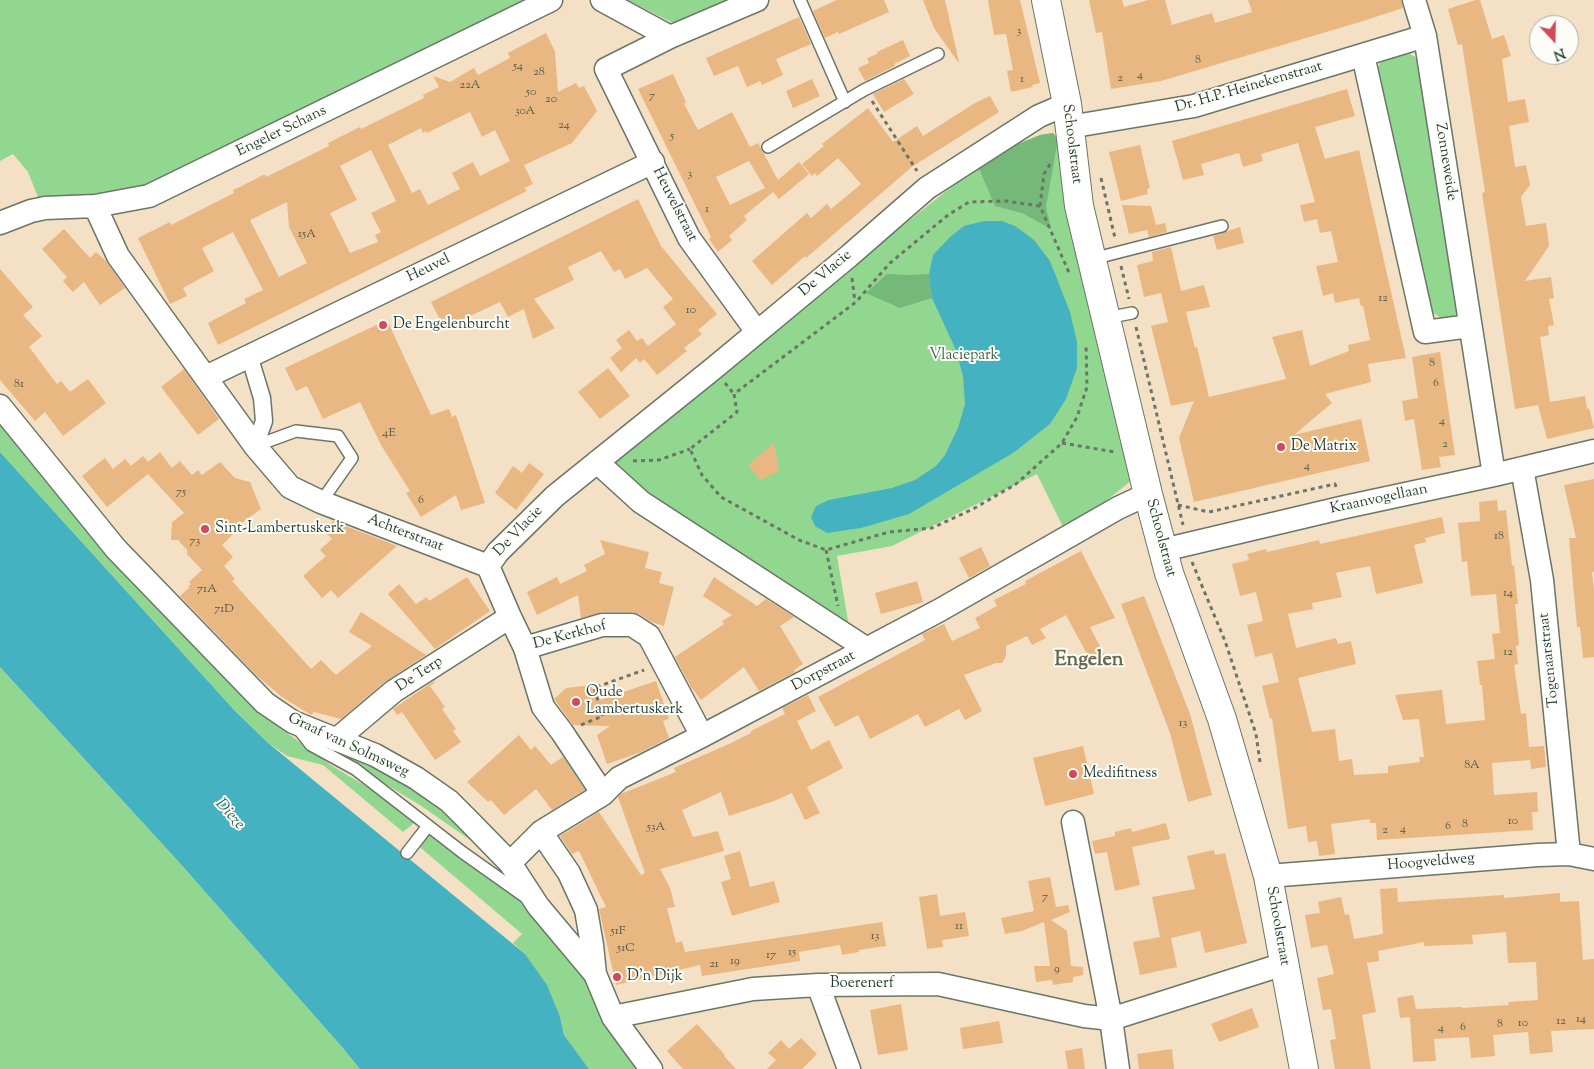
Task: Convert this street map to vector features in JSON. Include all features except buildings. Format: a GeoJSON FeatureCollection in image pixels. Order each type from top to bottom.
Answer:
{"type":"FeatureCollection","features":[{"type":"Feature","properties":{"kind":"street","name":"Engeler Schans"},"geometry":{"type":"LineString","coordinates":[[0,223],[31,211],[45,208],[95,206],[149,196],[551,0]]}},
{"type":"Feature","properties":{"kind":"street"},"geometry":{"type":"LineString","coordinates":[[602,0],[670,37],[757,0]]}},
{"type":"Feature","properties":{"kind":"street","name":"Schoolstraat"},"geometry":{"type":"LineString","coordinates":[[1046,0],[1068,115],[1079,206],[1139,457],[1148,494],[1175,547],[1169,573],[1222,719],[1268,876],[1304,1069]]}},
{"type":"Feature","properties":{"kind":"street","name":"Zonneweide"},"geometry":{"type":"LineString","coordinates":[[1414,0],[1425,36],[1494,475]]}},
{"type":"Feature","properties":{"kind":"street","name":"Dr. H.P. Heinekenstraat"},"geometry":{"type":"LineString","coordinates":[[1068,115],[1194,106],[1425,36]]}},
{"type":"Feature","properties":{"kind":"street","name":"Heuvelstraat"},"geometry":{"type":"LineString","coordinates":[[670,37],[606,69],[689,238],[757,332]]}},
{"type":"Feature","properties":{"kind":"street"},"geometry":{"type":"LineString","coordinates":[[1363,55],[1425,332],[1470,326]]}},
{"type":"Feature","properties":{"kind":"street","name":"De Vlacie"},"geometry":{"type":"LineString","coordinates":[[488,566],[498,552],[555,496],[849,256],[927,188],[1039,116],[1068,115]]}},
{"type":"Feature","properties":{"kind":"street","name":"Heuvel"},"geometry":{"type":"LineString","coordinates":[[206,377],[653,162]]}},
{"type":"Feature","properties":{"kind":"street","name":"Achterstraat"},"geometry":{"type":"LineString","coordinates":[[95,206],[118,256],[255,446],[290,487],[321,502],[488,566]]}},
{"type":"Feature","properties":{"kind":"street"},"geometry":{"type":"LineString","coordinates":[[249,355],[262,398],[264,421],[255,446]]}},
{"type":"Feature","properties":{"kind":"street","name":"Graaf van Solmsweg"},"geometry":{"type":"LineString","coordinates":[[0,406],[116,549],[265,703],[293,722],[374,755],[416,778],[443,796],[510,863],[538,906],[595,974]]}},
{"type":"Feature","properties":{"kind":"street","name":"Kraanvogellaan"},"geometry":{"type":"LineString","coordinates":[[1175,547],[1345,507],[1494,475],[1594,450]]}},
{"type":"Feature","properties":{"kind":"street"},"geometry":{"type":"LineString","coordinates":[[597,462],[641,502],[867,648]]}},
{"type":"Feature","properties":{"kind":"street","name":"Togenaarstraat"},"geometry":{"type":"LineString","coordinates":[[1522,468],[1542,580],[1569,854]]}},
{"type":"Feature","properties":{"kind":"street","name":"Dorpstraat"},"geometry":{"type":"LineString","coordinates":[[510,863],[541,832],[603,794],[618,778],[702,736],[940,610],[1118,508],[1148,494]]}},
{"type":"Feature","properties":{"kind":"street"},"geometry":{"type":"LineString","coordinates":[[488,566],[525,648],[543,707],[603,794]]}},
{"type":"Feature","properties":{"kind":"street","name":"De Terp"},"geometry":{"type":"LineString","coordinates":[[336,740],[394,691],[510,617]]}},
{"type":"Feature","properties":{"kind":"street","name":"De Kerkhof"},"geometry":{"type":"LineString","coordinates":[[525,648],[602,625],[632,626],[648,636],[702,736]]}},
{"type":"Feature","properties":{"kind":"street"},"geometry":{"type":"LineString","coordinates":[[1073,822],[1111,1019],[1118,1069]]}},
{"type":"Feature","properties":{"kind":"street","name":"Graaf van Solmsweg"},"geometry":{"type":"LineString","coordinates":[[541,832],[569,873],[586,910],[595,974],[613,1017],[651,1069]]}},
{"type":"Feature","properties":{"kind":"street","name":"Hoogveldweg"},"geometry":{"type":"LineString","coordinates":[[1268,876],[1569,854],[1594,859]]}},
{"type":"Feature","properties":{"kind":"street","name":"Boerenerf"},"geometry":{"type":"LineString","coordinates":[[613,1017],[753,989],[818,985],[938,984],[1084,1016],[1111,1019],[1284,964]]}},
{"type":"Feature","properties":{"kind":"street"},"geometry":{"type":"LineString","coordinates":[[818,985],[849,1069]]}},
{"type":"Feature","properties":{"kind":"lane"},"geometry":{"type":"LineString","coordinates":[[800,0],[845,102]]}},
{"type":"Feature","properties":{"kind":"lane"},"geometry":{"type":"LineString","coordinates":[[768,147],[864,90],[938,54]]}},
{"type":"Feature","properties":{"kind":"lane"},"geometry":{"type":"LineString","coordinates":[[1092,259],[1222,226]]}},
{"type":"Feature","properties":{"kind":"lane"},"geometry":{"type":"LineString","coordinates":[[1106,318],[1132,313]]}},
{"type":"Feature","properties":{"kind":"lane"},"geometry":{"type":"LineString","coordinates":[[255,446],[296,431],[338,436],[352,458],[321,502]]}},
{"type":"Feature","properties":{"kind":"lane"},"geometry":{"type":"LineString","coordinates":[[293,722],[311,745],[355,769],[428,826],[538,906]]}},
{"type":"Feature","properties":{"kind":"lane"},"geometry":{"type":"LineString","coordinates":[[407,853],[428,826]]}},
{"type":"Feature","properties":{"kind":"path"},"geometry":{"type":"LineString","coordinates":[[864,90],[927,188]]}},
{"type":"Feature","properties":{"kind":"path"},"geometry":{"type":"LineString","coordinates":[[1053,158],[1044,174],[1040,206],[1072,284]]}},
{"type":"Feature","properties":{"kind":"path"},"geometry":{"type":"LineString","coordinates":[[1099,169],[1178,505],[1175,547],[1192,564],[1225,641],[1256,734],[1261,762]]}},
{"type":"Feature","properties":{"kind":"path"},"geometry":{"type":"LineString","coordinates":[[632,461],[659,460],[690,449],[737,412],[734,394],[856,302],[890,264],[948,215],[969,202],[1006,201],[1040,206]]}},
{"type":"Feature","properties":{"kind":"path"},"geometry":{"type":"LineString","coordinates":[[690,449],[702,475],[721,497],[800,540],[826,550],[889,532],[932,528],[973,509],[1016,484],[1062,443],[1077,416],[1087,387],[1086,341]]}},
{"type":"Feature","properties":{"kind":"path"},"geometry":{"type":"LineString","coordinates":[[1062,443],[1139,457]]}},
{"type":"Feature","properties":{"kind":"path"},"geometry":{"type":"LineString","coordinates":[[1178,505],[1209,512],[1335,484],[1345,507]]}},
{"type":"Feature","properties":{"kind":"path"},"geometry":{"type":"LineString","coordinates":[[826,550],[843,634]]}},
{"type":"Feature","properties":{"kind":"path"},"geometry":{"type":"LineString","coordinates":[[562,732],[603,716],[594,688],[662,663]]}},
{"type":"Feature","properties":{"kind":"green space"},"geometry":{"type":"Polygon","coordinates":[[[0,0],[532,0],[466,29],[160,181],[100,200],[40,202],[28,172],[13,154],[0,161],[0,0]]]}},
{"type":"Feature","properties":{"kind":"green space"},"geometry":{"type":"Polygon","coordinates":[[[628,0],[729,0],[681,22],[671,22],[628,0]]]}},
{"type":"Feature","properties":{"kind":"green space"},"geometry":{"type":"Polygon","coordinates":[[[1410,54],[1418,59],[1421,66],[1458,319],[1447,322],[1426,308],[1375,71],[1385,56],[1410,54]]]}},
{"type":"Feature","properties":{"kind":"green space","name":"Vlaciepark"},"geometry":{"type":"Polygon","coordinates":[[[1053,133],[1058,139],[1132,480],[1082,520],[1065,531],[1037,474],[892,546],[837,556],[850,633],[691,525],[604,462],[978,166],[980,169],[1040,135],[1053,133]]]}},
{"type":"Feature","properties":{"kind":"green space"},"geometry":{"type":"Polygon","coordinates":[[[1053,133],[1058,139],[1046,207],[1051,229],[1022,213],[995,206],[978,166],[1007,148],[1040,135],[1053,133]]]}},
{"type":"Feature","properties":{"kind":"green space"},"geometry":{"type":"Polygon","coordinates":[[[887,274],[929,274],[932,298],[900,308],[866,293],[887,274]]]}},
{"type":"Feature","properties":{"kind":"green space"},"geometry":{"type":"Polygon","coordinates":[[[0,411],[264,716],[332,766],[415,815],[413,824],[403,832],[323,765],[287,756],[267,742],[235,711],[0,452],[0,411]]]}},
{"type":"Feature","properties":{"kind":"green space"},"geometry":{"type":"Polygon","coordinates":[[[0,667],[178,861],[360,1069],[0,1069],[0,667]]]}},
{"type":"Feature","properties":{"kind":"green space"},"geometry":{"type":"Polygon","coordinates":[[[330,748],[379,768],[420,789],[493,856],[420,805],[342,758],[330,748]]]}},
{"type":"Feature","properties":{"kind":"green space"},"geometry":{"type":"Polygon","coordinates":[[[437,830],[538,909],[652,1069],[589,1069],[564,1035],[560,1017],[525,954],[513,943],[522,934],[415,843],[425,832],[437,830]]]}},
{"type":"Feature","properties":{"kind":"water"},"geometry":{"type":"Polygon","coordinates":[[[984,221],[1002,221],[1015,226],[1034,240],[1050,261],[1070,312],[1077,342],[1077,368],[1066,399],[1050,424],[1013,453],[909,514],[861,528],[827,533],[815,526],[811,517],[816,506],[829,500],[892,488],[915,480],[936,466],[945,455],[958,428],[965,404],[963,376],[955,348],[932,298],[929,274],[933,255],[950,237],[964,226],[984,221]]]}},
{"type":"Feature","properties":{"kind":"water","name":"Dieze"},"geometry":{"type":"Polygon","coordinates":[[[0,452],[235,711],[267,742],[525,954],[547,985],[560,1017],[564,1035],[589,1069],[360,1069],[178,861],[0,667],[0,452]]]}},
{"type":"Feature","properties":{"kind":"place","name":"De Engelenburcht"},"geometry":{"type":"Point","coordinates":[383,325]}},
{"type":"Feature","properties":{"kind":"place","name":"De Matrix"},"geometry":{"type":"Point","coordinates":[1281,447]}},
{"type":"Feature","properties":{"kind":"place","name":"Sint-Lambertuskerk"},"geometry":{"type":"Point","coordinates":[205,529]}},
{"type":"Feature","properties":{"kind":"place","name":"Oude Lambertuskerk"},"geometry":{"type":"Point","coordinates":[576,702]}},
{"type":"Feature","properties":{"kind":"place","name":"Medifitness"},"geometry":{"type":"Point","coordinates":[1073,774]}},
{"type":"Feature","properties":{"kind":"place","name":"D'n Dijk"},"geometry":{"type":"Point","coordinates":[617,977]}},
{"type":"Feature","properties":{"kind":"district","name":"Engelen"},"geometry":{"type":"Point","coordinates":[1089,662]}}]}
